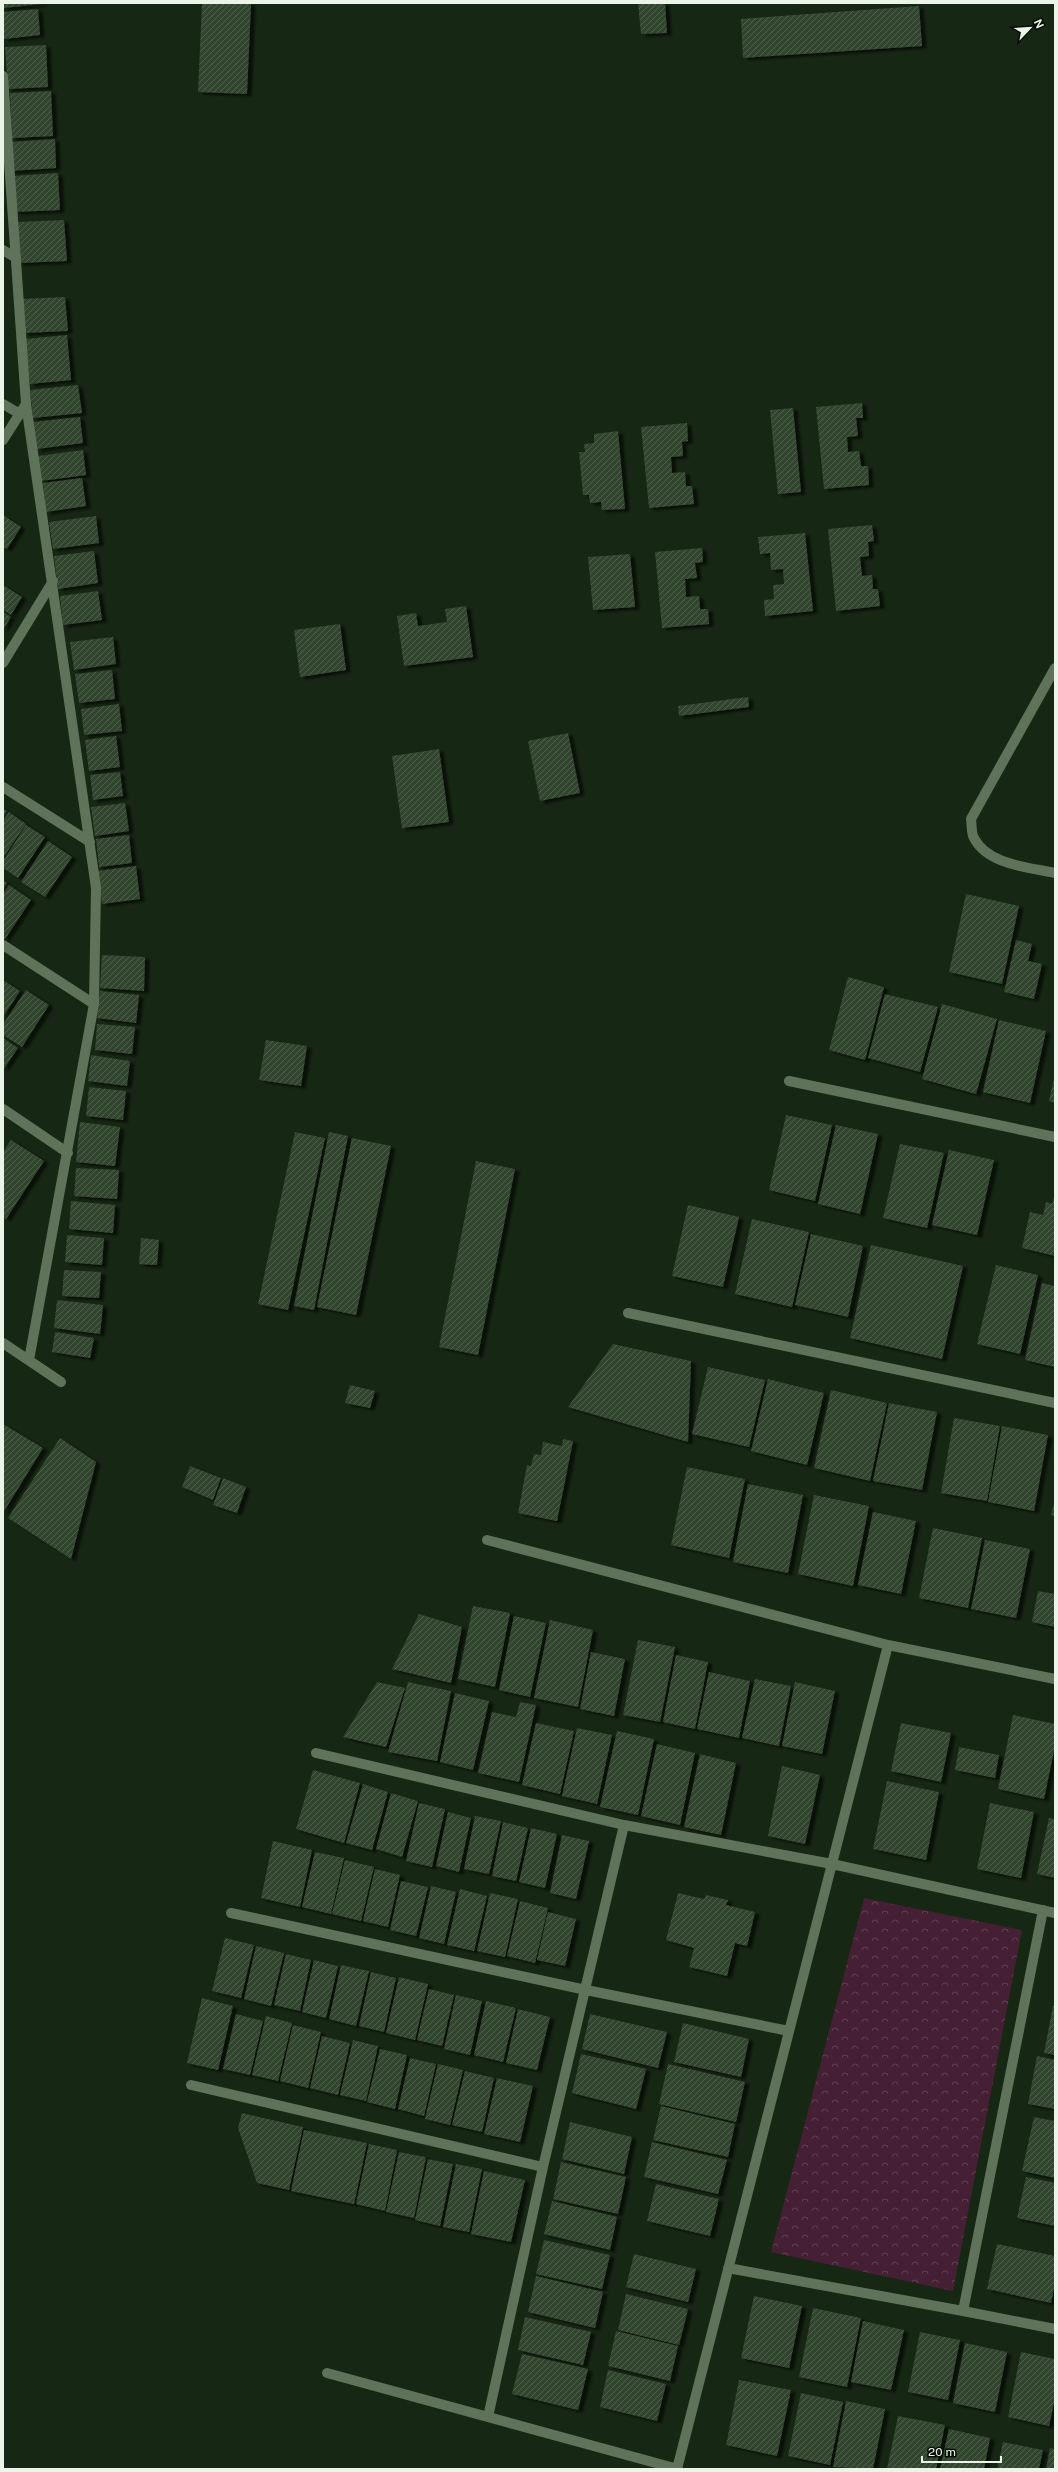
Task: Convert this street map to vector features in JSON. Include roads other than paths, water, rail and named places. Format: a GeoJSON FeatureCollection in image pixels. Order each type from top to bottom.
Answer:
{"type":"FeatureCollection","features":[{"type":"Feature","properties":{"kind":"street"},"geometry":{"type":"LineString","coordinates":[[3,76],[26,404],[53,581],[96,888],[94,1004],[29,1360]]}},
{"type":"Feature","properties":{"kind":"street"},"geometry":{"type":"LineString","coordinates":[[3,250],[16,258]]}},
{"type":"Feature","properties":{"kind":"street"},"geometry":{"type":"LineString","coordinates":[[3,404],[20,414]]}},
{"type":"Feature","properties":{"kind":"street"},"geometry":{"type":"LineString","coordinates":[[3,440],[26,404]]}},
{"type":"Feature","properties":{"kind":"street"},"geometry":{"type":"LineString","coordinates":[[3,663],[53,581]]}},
{"type":"Feature","properties":{"kind":"street"},"geometry":{"type":"LineString","coordinates":[[1055,668],[971,819],[973,836],[982,849],[998,859],[1055,873]]}},
{"type":"Feature","properties":{"kind":"street"},"geometry":{"type":"LineString","coordinates":[[3,787],[90,842]]}},
{"type":"Feature","properties":{"kind":"street"},"geometry":{"type":"LineString","coordinates":[[3,945],[94,1004]]}},
{"type":"Feature","properties":{"kind":"street"},"geometry":{"type":"LineString","coordinates":[[789,1081],[1055,1136]]}},
{"type":"Feature","properties":{"kind":"street"},"geometry":{"type":"LineString","coordinates":[[3,1109],[68,1153]]}},
{"type":"Feature","properties":{"kind":"street"},"geometry":{"type":"LineString","coordinates":[[628,1313],[1055,1403]]}},
{"type":"Feature","properties":{"kind":"street"},"geometry":{"type":"LineString","coordinates":[[3,1343],[62,1382]]}},
{"type":"Feature","properties":{"kind":"street"},"geometry":{"type":"LineString","coordinates":[[487,1540],[888,1644],[1055,1678]]}},
{"type":"Feature","properties":{"kind":"street"},"geometry":{"type":"LineString","coordinates":[[327,2373],[678,2469],[888,1644]]}},
{"type":"Feature","properties":{"kind":"street"},"geometry":{"type":"LineString","coordinates":[[316,1753],[624,1825],[832,1864],[1055,1913]]}},
{"type":"Feature","properties":{"kind":"street"},"geometry":{"type":"LineString","coordinates":[[488,2417],[543,2167],[624,1825]]}},
{"type":"Feature","properties":{"kind":"street"},"geometry":{"type":"LineString","coordinates":[[963,2311],[1043,1910]]}},
{"type":"Feature","properties":{"kind":"street"},"geometry":{"type":"LineString","coordinates":[[231,1913],[586,1990],[789,2031]]}},
{"type":"Feature","properties":{"kind":"street"},"geometry":{"type":"LineString","coordinates":[[191,2086],[543,2167]]}},
{"type":"Feature","properties":{"kind":"street"},"geometry":{"type":"LineString","coordinates":[[728,2268],[1055,2329]]}}]}
